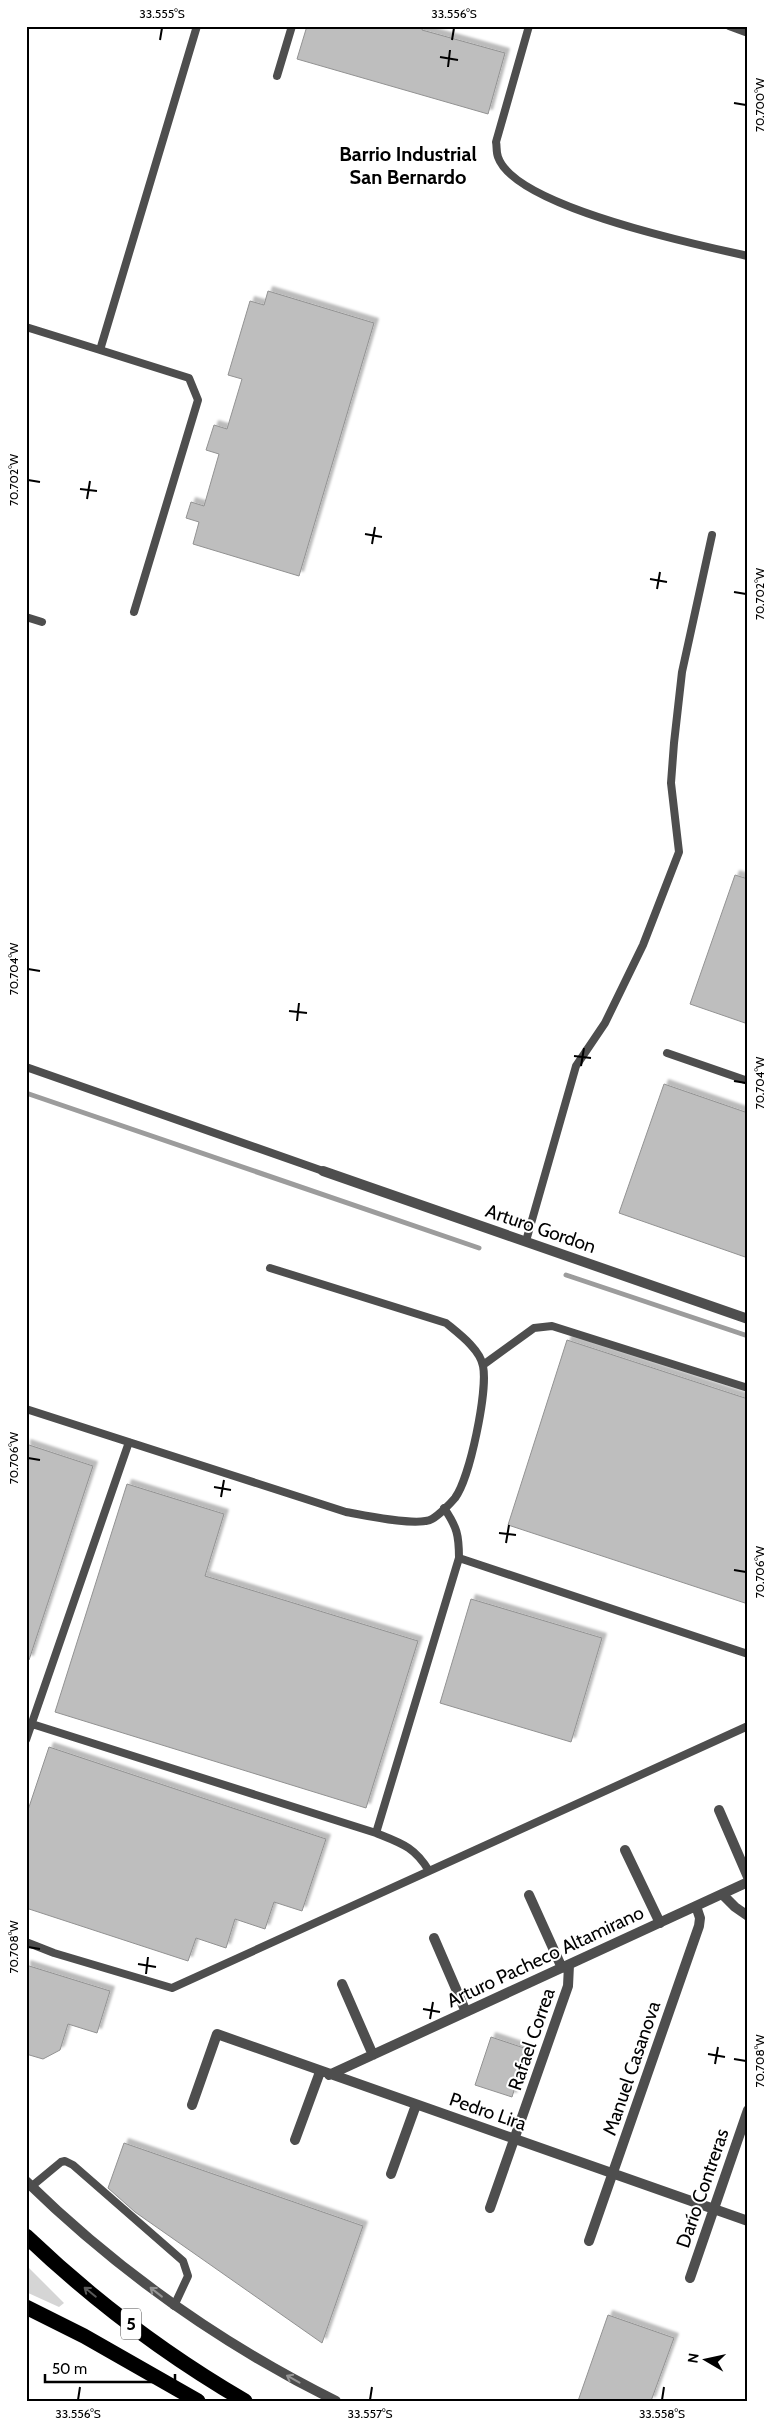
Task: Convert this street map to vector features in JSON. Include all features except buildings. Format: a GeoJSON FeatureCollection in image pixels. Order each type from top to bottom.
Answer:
{"type":"FeatureCollection","features":[{"type":"Feature","properties":{"kind":"highway","name":"5"},"geometry":{"type":"LineString","coordinates":[[26,2236],[72,2277],[147,2336],[245,2401]]}},
{"type":"Feature","properties":{"kind":"highway"},"geometry":{"type":"LineString","coordinates":[[26,2307],[84,2336],[198,2401]]}},
{"type":"Feature","properties":{"kind":"street","name":"Arturo Gordon"},"geometry":{"type":"LineString","coordinates":[[322,1171],[748,1319]]}},
{"type":"Feature","properties":{"kind":"street"},"geometry":{"type":"LineString","coordinates":[[718,1810],[748,1877]]}},
{"type":"Feature","properties":{"kind":"street"},"geometry":{"type":"LineString","coordinates":[[625,1850],[660,1923]]}},
{"type":"Feature","properties":{"kind":"street","name":"Arturo Pacheco Altamirano"},"geometry":{"type":"LineString","coordinates":[[325,2073],[373,2055],[748,1882]]}},
{"type":"Feature","properties":{"kind":"street"},"geometry":{"type":"LineString","coordinates":[[722,1894],[734,1907],[748,1916]]}},
{"type":"Feature","properties":{"kind":"street"},"geometry":{"type":"LineString","coordinates":[[529,1895],[565,1966]]}},
{"type":"Feature","properties":{"kind":"street","name":"Manuel Casanova"},"geometry":{"type":"LineString","coordinates":[[588,2241],[699,1926],[700,1918],[696,1906]]}},
{"type":"Feature","properties":{"kind":"street"},"geometry":{"type":"LineString","coordinates":[[434,1938],[466,2012]]}},
{"type":"Feature","properties":{"kind":"street","name":"Rafael Correa"},"geometry":{"type":"LineString","coordinates":[[490,2208],[568,1986],[565,1966]]}},
{"type":"Feature","properties":{"kind":"street"},"geometry":{"type":"LineString","coordinates":[[342,1984],[373,2055]]}},
{"type":"Feature","properties":{"kind":"street","name":"Pedro Lira"},"geometry":{"type":"LineString","coordinates":[[192,2105],[217,2034],[748,2221]]}},
{"type":"Feature","properties":{"kind":"street"},"geometry":{"type":"LineString","coordinates":[[295,2140],[325,2073]]}},
{"type":"Feature","properties":{"kind":"street"},"geometry":{"type":"LineString","coordinates":[[391,2174],[416,2105]]}},
{"type":"Feature","properties":{"kind":"street","name":"Darío Contreras"},"geometry":{"type":"LineString","coordinates":[[690,2278],[748,2110]]}},
{"type":"Feature","properties":{"kind":"street"},"geometry":{"type":"LineString","coordinates":[[29,2184],[120,2265],[174,2306],[252,2356],[336,2401]]}},
{"type":"Feature","properties":{"kind":"lane"},"geometry":{"type":"LineString","coordinates":[[100,350],[197,26]]}},
{"type":"Feature","properties":{"kind":"lane"},"geometry":{"type":"LineString","coordinates":[[277,76],[292,26]]}},
{"type":"Feature","properties":{"kind":"lane"},"geometry":{"type":"LineString","coordinates":[[529,26],[496,142],[498,157],[507,169],[525,186],[600,219],[688,243],[748,256]]}},
{"type":"Feature","properties":{"kind":"lane"},"geometry":{"type":"LineString","coordinates":[[729,26],[748,33]]}},
{"type":"Feature","properties":{"kind":"lane"},"geometry":{"type":"LineString","coordinates":[[26,327],[189,378],[198,400],[134,612]]}},
{"type":"Feature","properties":{"kind":"lane"},"geometry":{"type":"LineString","coordinates":[[526,1241],[576,1066],[604,1023],[643,946],[679,852],[671,783],[674,743],[682,672],[712,535]]}},
{"type":"Feature","properties":{"kind":"lane"},"geometry":{"type":"LineString","coordinates":[[26,617],[42,622]]}},
{"type":"Feature","properties":{"kind":"lane"},"geometry":{"type":"LineString","coordinates":[[667,1053],[748,1081]]}},
{"type":"Feature","properties":{"kind":"lane"},"geometry":{"type":"LineString","coordinates":[[26,1067],[322,1171]]}},
{"type":"Feature","properties":{"kind":"lane"},"geometry":{"type":"LineString","coordinates":[[26,1409],[346,1512],[395,1521],[431,1520],[455,1498],[470,1465],[481,1407],[483,1365],[469,1342],[446,1323],[270,1268]]}},
{"type":"Feature","properties":{"kind":"lane"},"geometry":{"type":"LineString","coordinates":[[483,1365],[534,1328],[552,1326],[748,1388]]}},
{"type":"Feature","properties":{"kind":"lane"},"geometry":{"type":"LineString","coordinates":[[26,1740],[129,1442]]}},
{"type":"Feature","properties":{"kind":"lane"},"geometry":{"type":"LineString","coordinates":[[376,1833],[459,1558],[459,1537],[454,1523],[444,1508]]}},
{"type":"Feature","properties":{"kind":"lane"},"geometry":{"type":"LineString","coordinates":[[459,1558],[748,1654]]}},
{"type":"Feature","properties":{"kind":"lane"},"geometry":{"type":"LineString","coordinates":[[32,1724],[376,1833],[406,1845],[420,1856],[430,1871]]}},
{"type":"Feature","properties":{"kind":"lane"},"geometry":{"type":"LineString","coordinates":[[26,1942],[54,1953],[172,1988],[748,1726]]}},
{"type":"Feature","properties":{"kind":"lane"},"geometry":{"type":"LineString","coordinates":[[29,2184],[61,2162],[65,2161],[73,2165],[183,2261],[188,2276],[174,2306]]}},
{"type":"Feature","properties":{"kind":"shaded area"},"geometry":{"type":"Polygon","coordinates":[[[26,2265],[64,2303],[59,2307],[26,2292],[26,2265]]]}},
{"type":"Feature","properties":{"kind":"waterway"},"geometry":{"type":"LineString","coordinates":[[26,1093],[479,1248]]}},
{"type":"Feature","properties":{"kind":"waterway"},"geometry":{"type":"LineString","coordinates":[[566,1275],[748,1336]]}},
{"type":"Feature","properties":{"kind":"district","name":"Barrio Industrial San Bernardo"},"geometry":{"type":"Point","coordinates":[408,166]}}]}
